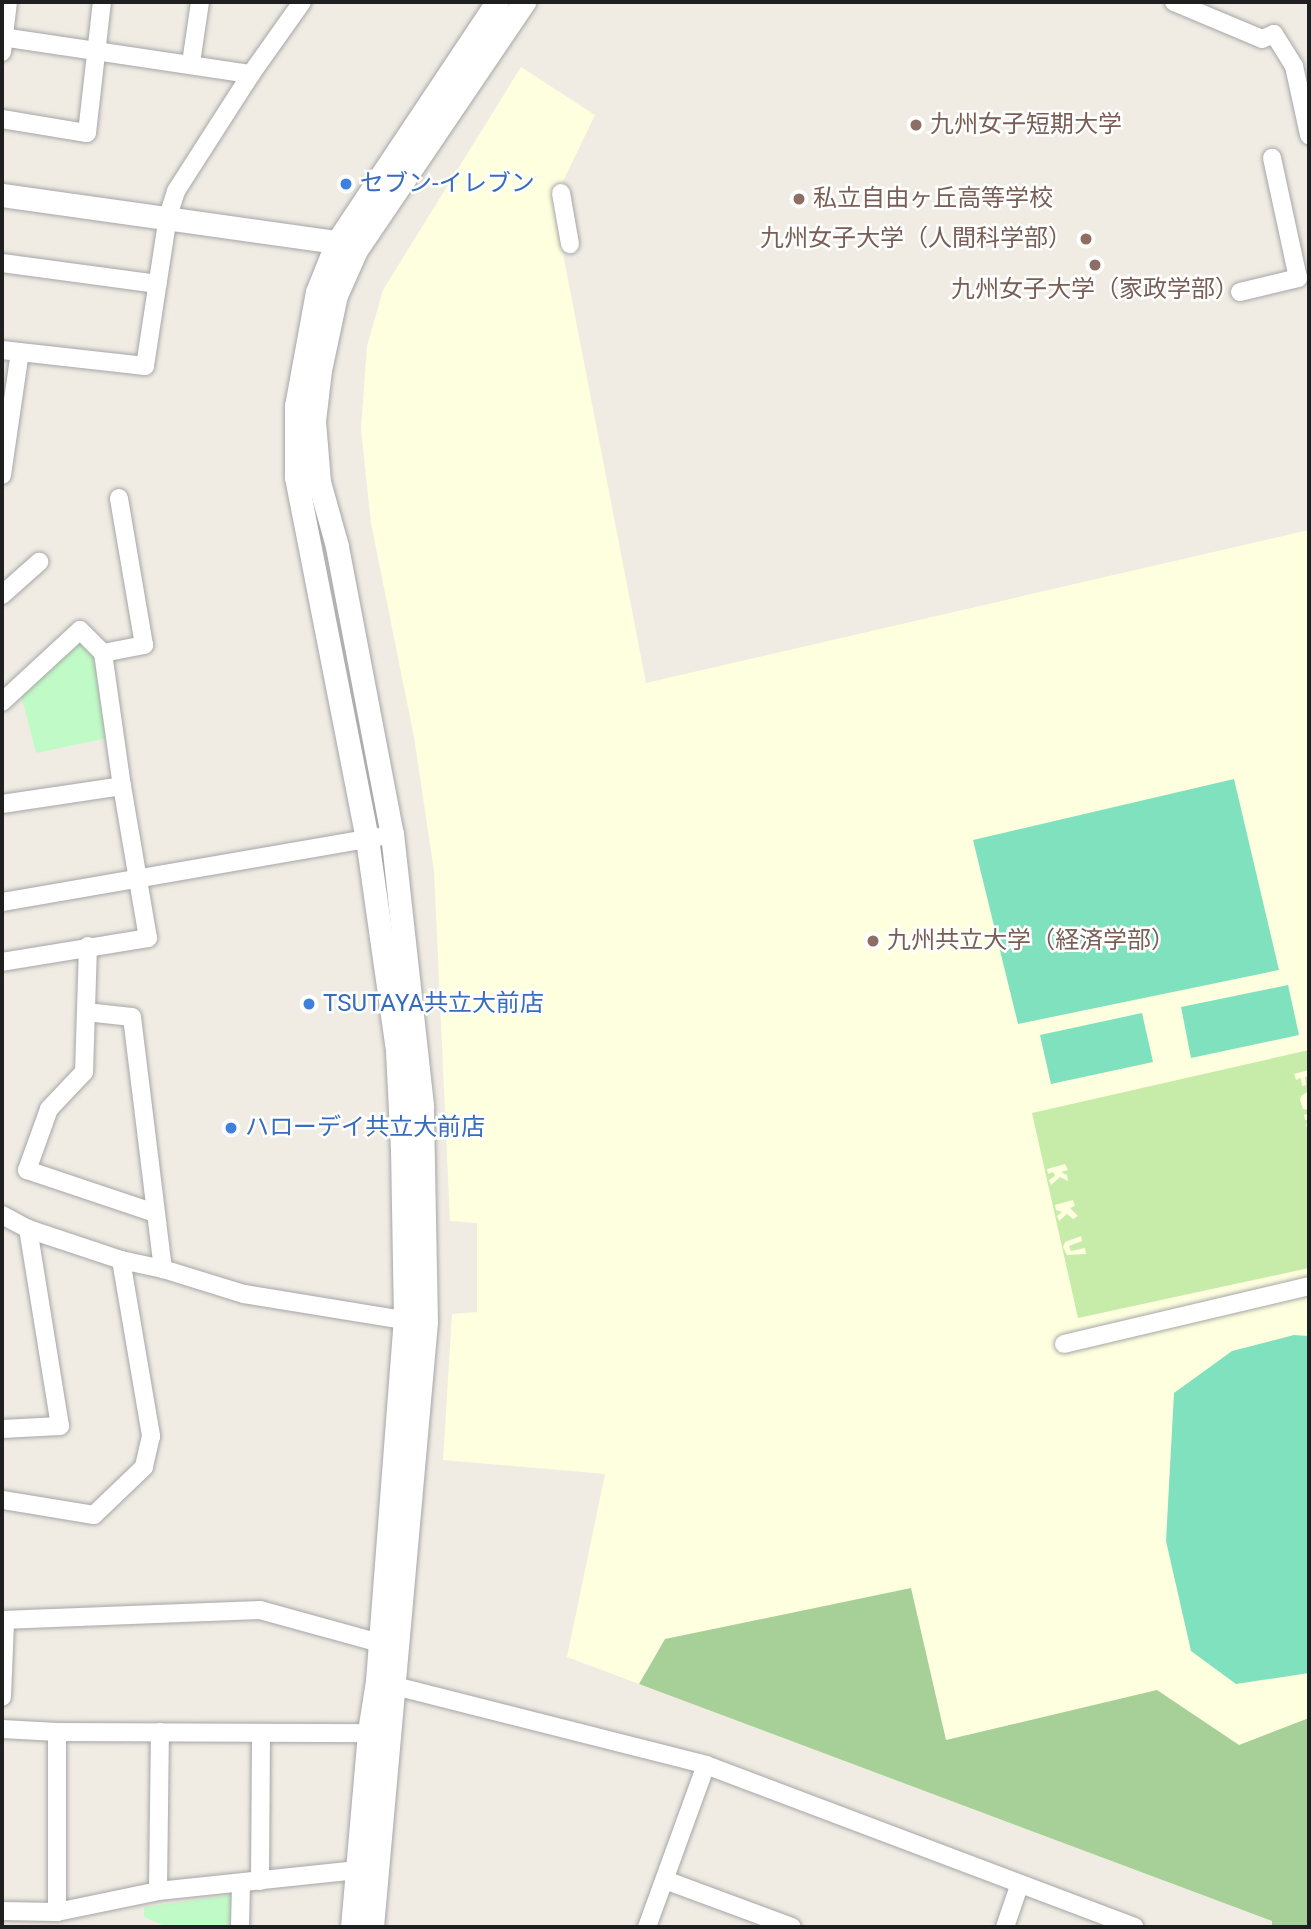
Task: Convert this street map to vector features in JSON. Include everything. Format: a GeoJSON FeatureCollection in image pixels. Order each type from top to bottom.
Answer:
{"type":"FeatureCollection","features":[{"type":"Feature","properties":{"kind":"street"},"geometry":{"type":"LineString","coordinates":[[8,2],[2,42],[191,63],[251,74]]}},
{"type":"Feature","properties":{"kind":"street"},"geometry":{"type":"LineString","coordinates":[[2,119],[87,133],[102,2]]}},
{"type":"Feature","properties":{"kind":"street"},"geometry":{"type":"LineString","coordinates":[[191,63],[200,2]]}},
{"type":"Feature","properties":{"kind":"street"},"geometry":{"type":"LineString","coordinates":[[2,350],[145,366],[168,216],[176,191],[251,74],[302,2]]}},
{"type":"Feature","properties":{"kind":"street"},"geometry":{"type":"LineString","coordinates":[[415,1322],[397,1050],[367,839],[296,477],[296,405],[303,352],[317,292],[497,2]]}},
{"type":"Feature","properties":{"kind":"street"},"geometry":{"type":"LineString","coordinates":[[372,1927],[368,1869],[415,1322],[422,1105],[392,835],[337,546],[319,482],[314,421],[320,370],[347,246],[524,2]]}},
{"type":"Feature","properties":{"kind":"street"},"geometry":{"type":"LineString","coordinates":[[1174,2],[1262,39],[1275,34],[1294,66],[1309,135]]}},
{"type":"Feature","properties":{"kind":"street"},"geometry":{"type":"LineString","coordinates":[[1240,292],[1298,278],[1272,158]]}},
{"type":"Feature","properties":{"kind":"street"},"geometry":{"type":"LineString","coordinates":[[561,193],[570,244]]}},
{"type":"Feature","properties":{"kind":"street"},"geometry":{"type":"LineString","coordinates":[[2,195],[168,216],[347,246]]}},
{"type":"Feature","properties":{"kind":"street"},"geometry":{"type":"LineString","coordinates":[[2,263],[158,284]]}},
{"type":"Feature","properties":{"kind":"street"},"geometry":{"type":"LineString","coordinates":[[2,475],[20,352]]}},
{"type":"Feature","properties":{"kind":"street"},"geometry":{"type":"LineString","coordinates":[[103,653],[144,645],[119,498]]}},
{"type":"Feature","properties":{"kind":"street"},"geometry":{"type":"LineString","coordinates":[[2,595],[39,562]]}},
{"type":"Feature","properties":{"kind":"street"},"geometry":{"type":"LineString","coordinates":[[2,702],[80,630],[103,653],[148,938],[2,962]]}},
{"type":"Feature","properties":{"kind":"street"},"geometry":{"type":"LineString","coordinates":[[2,804],[122,786]]}},
{"type":"Feature","properties":{"kind":"street"},"geometry":{"type":"LineString","coordinates":[[2,902],[392,835]]}},
{"type":"Feature","properties":{"kind":"street"},"geometry":{"type":"LineString","coordinates":[[88,947],[84,1072],[48,1110],[27,1170],[155,1213]]}},
{"type":"Feature","properties":{"kind":"street"},"geometry":{"type":"LineString","coordinates":[[86,1013],[132,1017],[163,1269]]}},
{"type":"Feature","properties":{"kind":"street"},"geometry":{"type":"LineString","coordinates":[[2,1215],[28,1229],[121,1260],[163,1269],[244,1294],[415,1322]]}},
{"type":"Feature","properties":{"kind":"street"},"geometry":{"type":"LineString","coordinates":[[2,1429],[60,1426],[28,1229]]}},
{"type":"Feature","properties":{"kind":"street"},"geometry":{"type":"LineString","coordinates":[[2,1500],[94,1515],[144,1467],[151,1436],[121,1260]]}},
{"type":"Feature","properties":{"kind":"street"},"geometry":{"type":"LineString","coordinates":[[1064,1344],[1309,1286]]}},
{"type":"Feature","properties":{"kind":"street"},"geometry":{"type":"LineString","coordinates":[[2,1697],[4,1621],[260,1610],[388,1646]]}},
{"type":"Feature","properties":{"kind":"street"},"geometry":{"type":"LineString","coordinates":[[386,1684],[706,1765],[1019,1886],[1135,1927]]}},
{"type":"Feature","properties":{"kind":"street"},"geometry":{"type":"LineString","coordinates":[[2,1728],[57,1732],[379,1733]]}},
{"type":"Feature","properties":{"kind":"street"},"geometry":{"type":"LineString","coordinates":[[57,1732],[57,1912]]}},
{"type":"Feature","properties":{"kind":"street"},"geometry":{"type":"LineString","coordinates":[[158,1891],[160,1732]]}},
{"type":"Feature","properties":{"kind":"street"},"geometry":{"type":"LineString","coordinates":[[260,1881],[261,1734]]}},
{"type":"Feature","properties":{"kind":"street"},"geometry":{"type":"LineString","coordinates":[[647,1927],[706,1765]]}},
{"type":"Feature","properties":{"kind":"street"},"geometry":{"type":"LineString","coordinates":[[4,1916],[57,1912],[158,1891],[368,1869]]}},
{"type":"Feature","properties":{"kind":"street"},"geometry":{"type":"LineString","coordinates":[[352,1927],[368,1869]]}},
{"type":"Feature","properties":{"kind":"street"},"geometry":{"type":"LineString","coordinates":[[665,1880],[792,1927]]}},
{"type":"Feature","properties":{"kind":"street"},"geometry":{"type":"LineString","coordinates":[[240,1927],[241,1883]]}},
{"type":"Feature","properties":{"kind":"street"},"geometry":{"type":"LineString","coordinates":[[1005,1927],[1019,1886]]}},
{"type":"Feature","properties":{"kind":"shaded area","name":"九州共立大学（経済学部）"},"geometry":{"type":"Polygon","coordinates":[[[521,67],[595,115],[553,202],[646,683],[1309,530],[1309,1871],[1272,1921],[567,1657],[605,1474],[443,1460],[452,1314],[477,1312],[477,1223],[450,1221],[434,871],[414,737],[371,523],[361,429],[367,346],[383,290],[521,67]]]}},
{"type":"Feature","properties":{"kind":"green space"},"geometry":{"type":"Polygon","coordinates":[[[81,642],[96,655],[108,738],[36,753],[21,695],[81,642]]]}},
{"type":"Feature","properties":{"kind":"green space"},"geometry":{"type":"Polygon","coordinates":[[[1234,779],[1279,970],[1018,1024],[973,840],[1234,779]]]}},
{"type":"Feature","properties":{"kind":"green space"},"geometry":{"type":"Polygon","coordinates":[[[1288,985],[1299,1035],[1191,1058],[1181,1007],[1288,985]]]}},
{"type":"Feature","properties":{"kind":"green space"},"geometry":{"type":"Polygon","coordinates":[[[1142,1013],[1153,1062],[1051,1084],[1040,1035],[1142,1013]]]}},
{"type":"Feature","properties":{"kind":"green space"},"geometry":{"type":"Polygon","coordinates":[[[1309,1050],[1309,1070],[1294,1074],[1296,1080],[1301,1078],[1302,1086],[1306,1085],[1305,1077],[1308,1076],[1309,1083],[1309,1091],[1301,1096],[1300,1100],[1303,1109],[1309,1110],[1309,1113],[1304,1115],[1305,1120],[1309,1120],[1306,1125],[1309,1129],[1309,1268],[1078,1318],[1032,1113],[1309,1050]],[[1065,1164],[1047,1169],[1048,1174],[1053,1172],[1055,1176],[1049,1180],[1051,1185],[1060,1177],[1068,1181],[1067,1175],[1061,1172],[1068,1170],[1065,1164]],[[1073,1200],[1055,1205],[1056,1210],[1062,1212],[1057,1216],[1059,1221],[1067,1214],[1073,1219],[1078,1216],[1070,1208],[1075,1206],[1073,1200]],[[1081,1236],[1065,1242],[1063,1247],[1067,1255],[1086,1254],[1085,1248],[1071,1251],[1069,1246],[1082,1241],[1081,1236]]]}},
{"type":"Feature","properties":{"kind":"green space"},"geometry":{"type":"Polygon","coordinates":[[[1294,1335],[1309,1336],[1309,1673],[1236,1684],[1191,1651],[1166,1541],[1174,1393],[1232,1351],[1294,1335]]]}},
{"type":"Feature","properties":{"kind":"green space"},"geometry":{"type":"Polygon","coordinates":[[[911,1588],[946,1740],[1157,1690],[1239,1745],[1309,1718],[1309,1927],[1272,1927],[1272,1921],[639,1684],[665,1639],[911,1588]]]}},
{"type":"Feature","properties":{"kind":"green space"},"geometry":{"type":"Polygon","coordinates":[[[232,1895],[230,1927],[167,1927],[144,1917],[144,1907],[232,1895]]]}},
{"type":"Feature","properties":{"kind":"place","name":"九州女子短期大学"},"geometry":{"type":"Point","coordinates":[916,125]}},
{"type":"Feature","properties":{"kind":"place","name":"セブン-イレブン"},"geometry":{"type":"Point","coordinates":[346,184]}},
{"type":"Feature","properties":{"kind":"place","name":"私立自由ヶ丘高等学校"},"geometry":{"type":"Point","coordinates":[799,199]}},
{"type":"Feature","properties":{"kind":"place","name":"九州女子大学（人間科学部）"},"geometry":{"type":"Point","coordinates":[1086,239]}},
{"type":"Feature","properties":{"kind":"place","name":"九州女子大学（家政学部）"},"geometry":{"type":"Point","coordinates":[1095,265]}},
{"type":"Feature","properties":{"kind":"place","name":"九州共立大学（経済学部）"},"geometry":{"type":"Point","coordinates":[873,941]}},
{"type":"Feature","properties":{"kind":"place","name":"TSUTAYA共立大前店"},"geometry":{"type":"Point","coordinates":[309,1004]}},
{"type":"Feature","properties":{"kind":"place","name":"ハローデイ共立大前店"},"geometry":{"type":"Point","coordinates":[231,1128]}}]}
